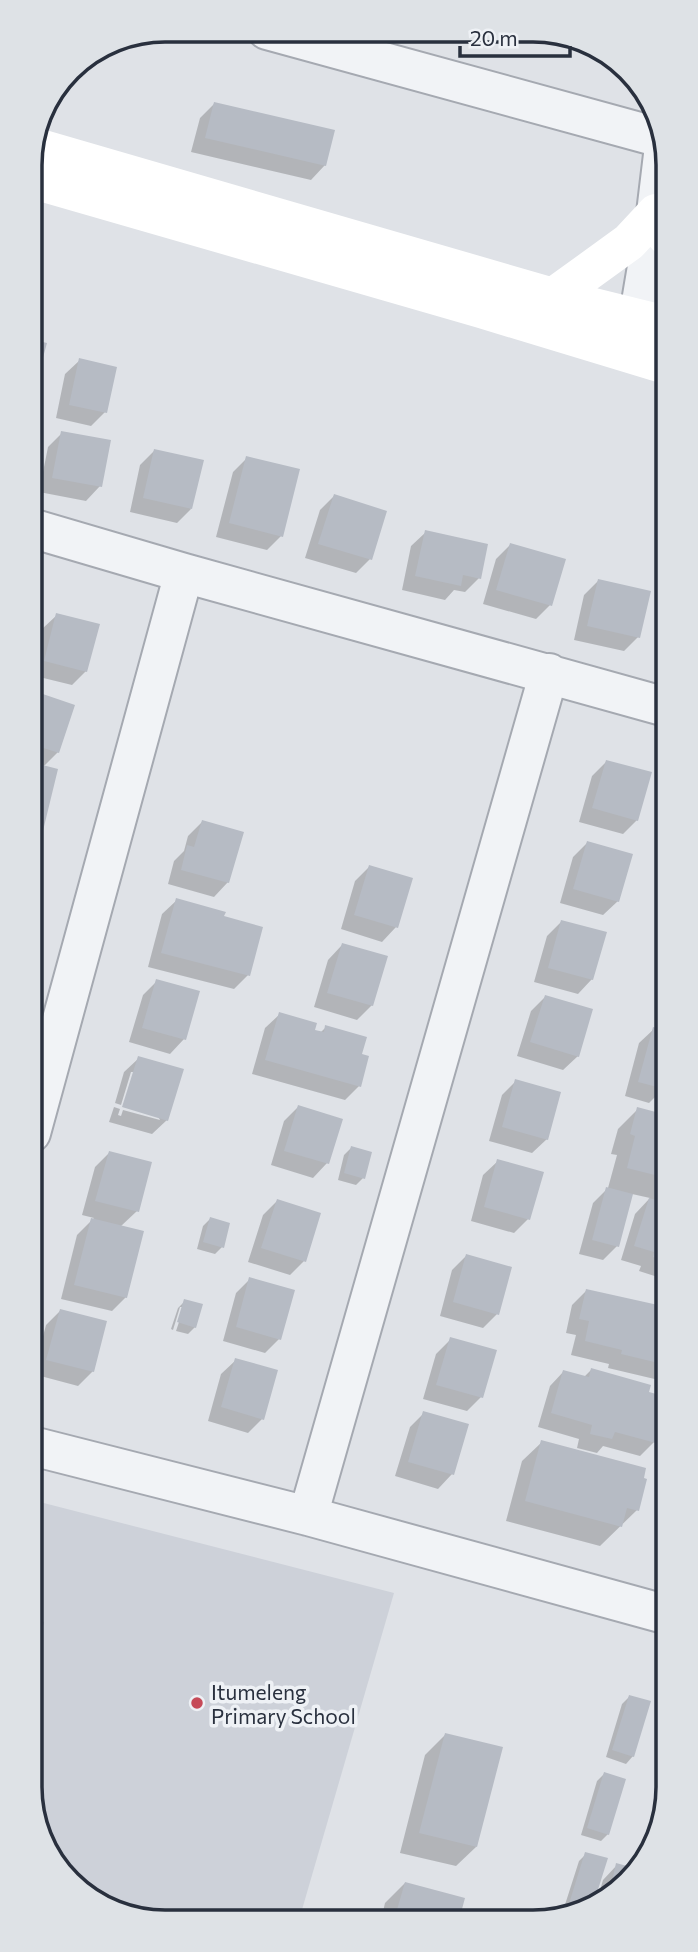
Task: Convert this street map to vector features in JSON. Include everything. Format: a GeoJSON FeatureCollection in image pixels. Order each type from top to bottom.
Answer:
{"type":"FeatureCollection","features":[{"type":"Feature","properties":{"kind":"main road"},"geometry":{"type":"LineString","coordinates":[[43,149],[553,297],[653,321]]}},
{"type":"Feature","properties":{"kind":"main road"},"geometry":{"type":"LineString","coordinates":[[42,182],[481,309],[649,361]]}},
{"type":"Feature","properties":{"kind":"main road"},"geometry":{"type":"LineString","coordinates":[[553,297],[620,249],[656,228]]}},
{"type":"Feature","properties":{"kind":"street"},"geometry":{"type":"LineString","coordinates":[[311,42],[652,136]]}},
{"type":"Feature","properties":{"kind":"street"},"geometry":{"type":"LineString","coordinates":[[649,361],[656,285]]}},
{"type":"Feature","properties":{"kind":"street"},"geometry":{"type":"LineString","coordinates":[[42,531],[656,704]]}},
{"type":"Feature","properties":{"kind":"street"},"geometry":{"type":"LineString","coordinates":[[42,1096],[184,573]]}},
{"type":"Feature","properties":{"kind":"street"},"geometry":{"type":"LineString","coordinates":[[308,1516],[549,673]]}},
{"type":"Feature","properties":{"kind":"street"},"geometry":{"type":"LineString","coordinates":[[42,1449],[308,1516],[656,1612]]}},
{"type":"Feature","properties":{"kind":"shaded area","name":"Itumeleng Primary School"},"geometry":{"type":"Polygon","coordinates":[[[42,1503],[394,1593],[302,1910],[141,1908],[103,1894],[67,1862],[49,1827],[42,1795],[42,1503]]]}},
{"type":"Feature","properties":{"kind":"building"},"geometry":{"type":"Polygon","coordinates":[[[214,102],[335,130],[326,166],[205,138],[214,102]]]}},
{"type":"Feature","properties":{"kind":"building"},"geometry":{"type":"Polygon","coordinates":[[[42,342],[47,343],[42,361],[42,342]]]}},
{"type":"Feature","properties":{"kind":"building"},"geometry":{"type":"Polygon","coordinates":[[[79,358],[117,367],[107,413],[69,405],[79,358]]]}},
{"type":"Feature","properties":{"kind":"building"},"geometry":{"type":"Polygon","coordinates":[[[61,431],[111,440],[102,487],[52,478],[61,431]]]}},
{"type":"Feature","properties":{"kind":"building"},"geometry":{"type":"Polygon","coordinates":[[[154,449],[204,460],[192,509],[143,498],[154,449]]]}},
{"type":"Feature","properties":{"kind":"building"},"geometry":{"type":"Polygon","coordinates":[[[246,456],[300,469],[283,537],[229,523],[246,456]]]}},
{"type":"Feature","properties":{"kind":"building"},"geometry":{"type":"Polygon","coordinates":[[[334,494],[387,511],[372,560],[318,544],[334,494]]]}},
{"type":"Feature","properties":{"kind":"building"},"geometry":{"type":"Polygon","coordinates":[[[425,530],[488,544],[481,579],[463,575],[461,586],[415,576],[425,530]]]}},
{"type":"Feature","properties":{"kind":"building"},"geometry":{"type":"Polygon","coordinates":[[[510,543],[566,559],[552,606],[496,590],[510,543]]]}},
{"type":"Feature","properties":{"kind":"building"},"geometry":{"type":"Polygon","coordinates":[[[598,579],[651,591],[640,638],[587,626],[598,579]]]}},
{"type":"Feature","properties":{"kind":"building"},"geometry":{"type":"Polygon","coordinates":[[[56,613],[100,624],[87,672],[44,661],[56,613]]]}},
{"type":"Feature","properties":{"kind":"building"},"geometry":{"type":"Polygon","coordinates":[[[42,694],[75,705],[59,753],[42,748],[42,694]]]}},
{"type":"Feature","properties":{"kind":"building"},"geometry":{"type":"Polygon","coordinates":[[[606,760],[652,772],[638,821],[592,808],[606,760]]]}},
{"type":"Feature","properties":{"kind":"building"},"geometry":{"type":"Polygon","coordinates":[[[42,765],[58,769],[42,835],[42,765]]]}},
{"type":"Feature","properties":{"kind":"building"},"geometry":{"type":"Polygon","coordinates":[[[202,820],[244,832],[229,883],[181,870],[187,845],[194,847],[202,820]]]}},
{"type":"Feature","properties":{"kind":"building"},"geometry":{"type":"Polygon","coordinates":[[[587,841],[633,854],[619,902],[573,889],[587,841]]]}},
{"type":"Feature","properties":{"kind":"building"},"geometry":{"type":"Polygon","coordinates":[[[369,865],[413,878],[398,928],[354,915],[369,865]]]}},
{"type":"Feature","properties":{"kind":"building"},"geometry":{"type":"Polygon","coordinates":[[[176,898],[226,912],[224,916],[263,927],[250,976],[161,953],[176,898]]]}},
{"type":"Feature","properties":{"kind":"building"},"geometry":{"type":"Polygon","coordinates":[[[561,920],[607,932],[593,980],[548,968],[561,920]]]}},
{"type":"Feature","properties":{"kind":"building"},"geometry":{"type":"Polygon","coordinates":[[[342,943],[388,956],[373,1006],[327,993],[342,943]]]}},
{"type":"Feature","properties":{"kind":"building"},"geometry":{"type":"Polygon","coordinates":[[[156,979],[200,991],[186,1040],[142,1028],[156,979]]]}},
{"type":"Feature","properties":{"kind":"building"},"geometry":{"type":"Polygon","coordinates":[[[545,995],[593,1009],[579,1057],[530,1042],[545,995]]]}},
{"type":"Feature","properties":{"kind":"building"},"geometry":{"type":"Polygon","coordinates":[[[279,1012],[317,1023],[315,1030],[324,1032],[325,1025],[367,1037],[362,1054],[369,1056],[361,1087],[265,1060],[279,1012]]]}},
{"type":"Feature","properties":{"kind":"building"},"geometry":{"type":"Polygon","coordinates":[[[653,1027],[656,1028],[656,1087],[638,1082],[653,1027]]]}},
{"type":"Feature","properties":{"kind":"building"},"geometry":{"type":"Polygon","coordinates":[[[138,1056],[184,1069],[168,1121],[122,1107],[138,1056]]]}},
{"type":"Feature","properties":{"kind":"building"},"geometry":{"type":"Polygon","coordinates":[[[515,1079],[561,1092],[548,1140],[502,1127],[515,1079]]]}},
{"type":"Feature","properties":{"kind":"building"},"geometry":{"type":"Polygon","coordinates":[[[298,1105],[343,1119],[329,1164],[284,1151],[298,1105]]]}},
{"type":"Feature","properties":{"kind":"building"},"geometry":{"type":"Polygon","coordinates":[[[637,1107],[656,1112],[656,1175],[627,1168],[635,1136],[630,1134],[637,1107]]]}},
{"type":"Feature","properties":{"kind":"building"},"geometry":{"type":"Polygon","coordinates":[[[351,1146],[372,1152],[365,1179],[344,1173],[351,1146]]]}},
{"type":"Feature","properties":{"kind":"building"},"geometry":{"type":"Polygon","coordinates":[[[109,1151],[152,1162],[139,1212],[95,1201],[109,1151]]]}},
{"type":"Feature","properties":{"kind":"building"},"geometry":{"type":"Polygon","coordinates":[[[497,1159],[544,1172],[530,1220],[484,1207],[497,1159]]]}},
{"type":"Feature","properties":{"kind":"building"},"geometry":{"type":"Polygon","coordinates":[[[606,1187],[633,1194],[619,1247],[592,1240],[606,1187]]]}},
{"type":"Feature","properties":{"kind":"building"},"geometry":{"type":"Polygon","coordinates":[[[649,1198],[656,1200],[656,1258],[653,1257],[654,1252],[634,1246],[649,1198]]]}},
{"type":"Feature","properties":{"kind":"building"},"geometry":{"type":"Polygon","coordinates":[[[277,1199],[321,1213],[306,1262],[261,1248],[277,1199]]]}},
{"type":"Feature","properties":{"kind":"building"},"geometry":{"type":"Polygon","coordinates":[[[210,1217],[230,1223],[224,1248],[203,1242],[210,1217]]]}},
{"type":"Feature","properties":{"kind":"building"},"geometry":{"type":"Polygon","coordinates":[[[91,1218],[144,1231],[127,1298],[74,1285],[91,1218]]]}},
{"type":"Feature","properties":{"kind":"building"},"geometry":{"type":"Polygon","coordinates":[[[466,1254],[512,1267],[499,1315],[453,1302],[466,1254]]]}},
{"type":"Feature","properties":{"kind":"building"},"geometry":{"type":"Polygon","coordinates":[[[249,1277],[295,1290],[281,1340],[236,1327],[249,1277]]]}},
{"type":"Feature","properties":{"kind":"building"},"geometry":{"type":"Polygon","coordinates":[[[586,1289],[656,1305],[656,1362],[585,1341],[589,1321],[579,1319],[586,1289]]]}},
{"type":"Feature","properties":{"kind":"building"},"geometry":{"type":"Polygon","coordinates":[[[184,1299],[203,1304],[196,1328],[177,1322],[184,1299]]]}},
{"type":"Feature","properties":{"kind":"building"},"geometry":{"type":"Polygon","coordinates":[[[60,1309],[107,1321],[94,1372],[46,1360],[60,1309]]]}},
{"type":"Feature","properties":{"kind":"building"},"geometry":{"type":"Polygon","coordinates":[[[450,1337],[497,1350],[483,1398],[436,1385],[450,1337]]]}},
{"type":"Feature","properties":{"kind":"building"},"geometry":{"type":"Polygon","coordinates":[[[235,1358],[278,1370],[264,1420],[221,1407],[235,1358]]]}},
{"type":"Feature","properties":{"kind":"building"},"geometry":{"type":"Polygon","coordinates":[[[591,1368],[651,1385],[649,1392],[656,1394],[656,1443],[615,1432],[612,1439],[590,1434],[592,1425],[551,1413],[563,1370],[589,1377],[591,1368]]]}},
{"type":"Feature","properties":{"kind":"building"},"geometry":{"type":"Polygon","coordinates":[[[423,1411],[469,1424],[454,1475],[408,1462],[423,1411]]]}},
{"type":"Feature","properties":{"kind":"building"},"geometry":{"type":"Polygon","coordinates":[[[541,1440],[646,1468],[644,1478],[647,1479],[639,1511],[627,1508],[622,1527],[525,1501],[541,1440]]]}},
{"type":"Feature","properties":{"kind":"building"},"geometry":{"type":"Polygon","coordinates":[[[629,1695],[651,1701],[634,1757],[612,1750],[629,1695]]]}},
{"type":"Feature","properties":{"kind":"building"},"geometry":{"type":"Polygon","coordinates":[[[445,1733],[503,1747],[477,1847],[419,1833],[445,1733]]]}},
{"type":"Feature","properties":{"kind":"building"},"geometry":{"type":"Polygon","coordinates":[[[604,1772],[626,1779],[609,1835],[587,1828],[604,1772]]]}},
{"type":"Feature","properties":{"kind":"building"},"geometry":{"type":"Polygon","coordinates":[[[585,1852],[608,1858],[597,1893],[569,1905],[585,1852]]]}},
{"type":"Feature","properties":{"kind":"building"},"geometry":{"type":"Polygon","coordinates":[[[616,1863],[627,1866],[626,1868],[612,1882],[616,1863]]]}},
{"type":"Feature","properties":{"kind":"building"},"geometry":{"type":"Polygon","coordinates":[[[405,1882],[465,1898],[462,1910],[397,1910],[405,1882]]]}},
{"type":"Feature","properties":{"kind":"place","name":"Itumeleng Primary School"},"geometry":{"type":"Point","coordinates":[197,1703]}}]}
